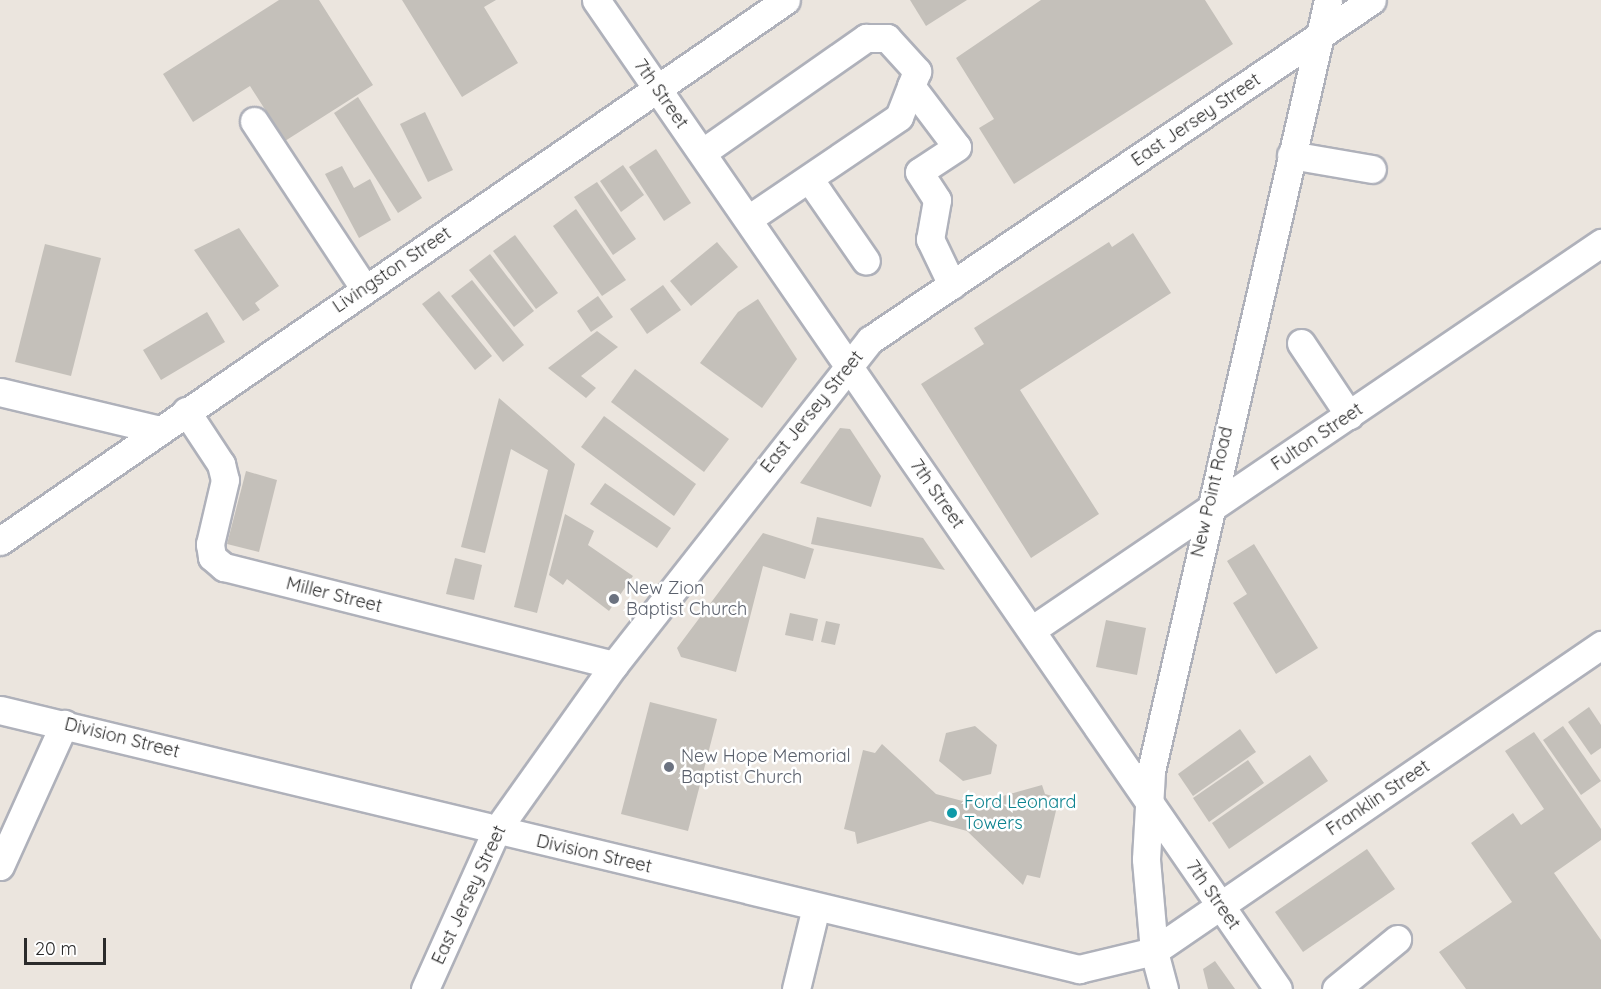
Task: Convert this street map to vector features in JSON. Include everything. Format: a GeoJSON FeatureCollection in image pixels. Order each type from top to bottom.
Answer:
{"type":"FeatureCollection","features":[{"type":"Feature","properties":{"kind":"street","name":"7th Street"},"geometry":{"type":"LineString","coordinates":[[596,0],[657,90],[750,218],[847,364],[1033,629],[1278,989]]}},
{"type":"Feature","properties":{"kind":"street","name":"Livingston Street"},"geometry":{"type":"LineString","coordinates":[[0,541],[364,288],[786,0]]}},
{"type":"Feature","properties":{"kind":"street","name":"New Point Road"},"geometry":{"type":"LineString","coordinates":[[1164,989],[1154,951],[1146,859],[1148,800],[1160,719],[1328,0]]}},
{"type":"Feature","properties":{"kind":"street","name":"East Jersey Street"},"geometry":{"type":"LineString","coordinates":[[425,989],[496,831],[614,665],[847,364],[870,340],[1372,0]]}},
{"type":"Feature","properties":{"kind":"street"},"geometry":{"type":"LineString","coordinates":[[703,152],[867,38],[887,38],[917,71],[899,117],[810,180],[750,218]]}},
{"type":"Feature","properties":{"kind":"street"},"geometry":{"type":"LineString","coordinates":[[911,86],[957,147],[919,172],[937,200],[930,239],[952,285]]}},
{"type":"Feature","properties":{"kind":"street"},"geometry":{"type":"LineString","coordinates":[[254,121],[364,288]]}},
{"type":"Feature","properties":{"kind":"street"},"geometry":{"type":"LineString","coordinates":[[1292,155],[1372,169]]}},
{"type":"Feature","properties":{"kind":"street"},"geometry":{"type":"LineString","coordinates":[[810,180],[866,261]]}},
{"type":"Feature","properties":{"kind":"street","name":"Fulton Street"},"geometry":{"type":"LineString","coordinates":[[1033,629],[1601,243]]}},
{"type":"Feature","properties":{"kind":"street"},"geometry":{"type":"LineString","coordinates":[[1301,343],[1349,415]]}},
{"type":"Feature","properties":{"kind":"street"},"geometry":{"type":"LineString","coordinates":[[0,392],[160,430]]}},
{"type":"Feature","properties":{"kind":"street","name":"Miller Street"},"geometry":{"type":"LineString","coordinates":[[186,411],[221,464],[225,480],[210,544],[212,557],[224,567],[614,665]]}},
{"type":"Feature","properties":{"kind":"street","name":"Franklin Street"},"geometry":{"type":"LineString","coordinates":[[1154,951],[1601,645]]}},
{"type":"Feature","properties":{"kind":"street","name":"Division Street"},"geometry":{"type":"LineString","coordinates":[[0,710],[1078,969],[1154,951]]}},
{"type":"Feature","properties":{"kind":"street"},"geometry":{"type":"LineString","coordinates":[[0,866],[64,724]]}},
{"type":"Feature","properties":{"kind":"street"},"geometry":{"type":"LineString","coordinates":[[796,989],[816,907]]}},
{"type":"Feature","properties":{"kind":"street"},"geometry":{"type":"LineString","coordinates":[[1336,989],[1396,939]]}},
{"type":"Feature","properties":{"kind":"building"},"geometry":{"type":"Polygon","coordinates":[[[279,0],[319,0],[373,85],[285,141],[250,86],[193,122],[163,74],[279,0]]]}},
{"type":"Feature","properties":{"kind":"building"},"geometry":{"type":"Polygon","coordinates":[[[402,0],[496,0],[484,7],[518,63],[462,97],[402,0]]]}},
{"type":"Feature","properties":{"kind":"building"},"geometry":{"type":"Polygon","coordinates":[[[910,0],[967,0],[926,26],[910,0]]]}},
{"type":"Feature","properties":{"kind":"building"},"geometry":{"type":"Polygon","coordinates":[[[1041,0],[1205,0],[1233,44],[1014,184],[979,128],[994,119],[956,58],[1041,0]]]}},
{"type":"Feature","properties":{"kind":"building"},"geometry":{"type":"Polygon","coordinates":[[[358,97],[422,198],[398,213],[334,113],[358,97]]]}},
{"type":"Feature","properties":{"kind":"building"},"geometry":{"type":"Polygon","coordinates":[[[425,112],[453,170],[428,182],[400,124],[425,112]]]}},
{"type":"Feature","properties":{"kind":"building"},"geometry":{"type":"Polygon","coordinates":[[[656,149],[691,203],[664,221],[629,167],[656,149]]]}},
{"type":"Feature","properties":{"kind":"building"},"geometry":{"type":"Polygon","coordinates":[[[623,165],[644,195],[621,212],[600,181],[623,165]]]}},
{"type":"Feature","properties":{"kind":"building"},"geometry":{"type":"Polygon","coordinates":[[[342,166],[354,188],[370,179],[391,220],[359,238],[325,174],[342,166]]]}},
{"type":"Feature","properties":{"kind":"building"},"geometry":{"type":"Polygon","coordinates":[[[597,182],[636,239],[613,255],[574,197],[597,182]]]}},
{"type":"Feature","properties":{"kind":"building"},"geometry":{"type":"Polygon","coordinates":[[[576,209],[626,280],[602,296],[553,226],[576,209]]]}},
{"type":"Feature","properties":{"kind":"building"},"geometry":{"type":"Polygon","coordinates":[[[239,228],[279,286],[255,303],[260,310],[243,321],[194,250],[239,228]]]}},
{"type":"Feature","properties":{"kind":"building"},"geometry":{"type":"Polygon","coordinates":[[[1133,233],[1171,293],[1020,390],[1099,514],[1031,558],[921,384],[984,344],[974,328],[1109,242],[1112,247],[1133,233]]]}},
{"type":"Feature","properties":{"kind":"building"},"geometry":{"type":"Polygon","coordinates":[[[515,235],[558,293],[536,309],[493,251],[515,235]]]}},
{"type":"Feature","properties":{"kind":"building"},"geometry":{"type":"Polygon","coordinates":[[[717,242],[738,267],[691,306],[670,281],[717,242]]]}},
{"type":"Feature","properties":{"kind":"building"},"geometry":{"type":"Polygon","coordinates":[[[45,244],[101,258],[71,376],[15,362],[45,244]]]}},
{"type":"Feature","properties":{"kind":"building"},"geometry":{"type":"Polygon","coordinates":[[[490,254],[534,311],[514,327],[469,270],[490,254]]]}},
{"type":"Feature","properties":{"kind":"building"},"geometry":{"type":"Polygon","coordinates":[[[472,280],[524,345],[503,362],[451,296],[472,280]]]}},
{"type":"Feature","properties":{"kind":"building"},"geometry":{"type":"Polygon","coordinates":[[[663,285],[681,310],[647,334],[630,309],[663,285]]]}},
{"type":"Feature","properties":{"kind":"building"},"geometry":{"type":"Polygon","coordinates":[[[439,291],[492,356],[475,370],[422,304],[439,291]]]}},
{"type":"Feature","properties":{"kind":"building"},"geometry":{"type":"Polygon","coordinates":[[[598,296],[613,317],[591,332],[577,311],[598,296]]]}},
{"type":"Feature","properties":{"kind":"building"},"geometry":{"type":"Polygon","coordinates":[[[758,299],[797,359],[762,408],[700,363],[738,312],[758,299]]]}},
{"type":"Feature","properties":{"kind":"building"},"geometry":{"type":"Polygon","coordinates":[[[207,312],[225,342],[161,380],[143,350],[207,312]]]}},
{"type":"Feature","properties":{"kind":"building"},"geometry":{"type":"Polygon","coordinates":[[[597,331],[618,347],[581,376],[596,388],[586,398],[548,368],[597,331]]]}},
{"type":"Feature","properties":{"kind":"building"},"geometry":{"type":"Polygon","coordinates":[[[635,369],[729,439],[704,472],[611,402],[635,369]]]}},
{"type":"Feature","properties":{"kind":"building"},"geometry":{"type":"Polygon","coordinates":[[[499,398],[575,464],[537,613],[514,607],[548,470],[511,449],[485,553],[461,547],[499,398]]]}},
{"type":"Feature","properties":{"kind":"building"},"geometry":{"type":"Polygon","coordinates":[[[604,416],[696,484],[674,516],[581,447],[604,416]]]}},
{"type":"Feature","properties":{"kind":"building"},"geometry":{"type":"Polygon","coordinates":[[[840,428],[850,429],[881,476],[871,507],[800,483],[840,428]]]}},
{"type":"Feature","properties":{"kind":"building"},"geometry":{"type":"Polygon","coordinates":[[[246,471],[277,480],[259,552],[227,544],[246,471]]]}},
{"type":"Feature","properties":{"kind":"building"},"geometry":{"type":"Polygon","coordinates":[[[605,483],[671,528],[657,548],[590,504],[605,483]]]}},
{"type":"Feature","properties":{"kind":"building"},"geometry":{"type":"Polygon","coordinates":[[[565,514],[594,531],[588,545],[633,576],[609,611],[567,579],[563,585],[549,575],[565,514]]]}},
{"type":"Feature","properties":{"kind":"building"},"geometry":{"type":"Polygon","coordinates":[[[817,517],[923,538],[945,570],[811,544],[817,517]]]}},
{"type":"Feature","properties":{"kind":"building"},"geometry":{"type":"Polygon","coordinates":[[[763,533],[814,549],[805,579],[763,566],[736,672],[681,657],[677,648],[763,533]]]}},
{"type":"Feature","properties":{"kind":"building"},"geometry":{"type":"Polygon","coordinates":[[[1254,544],[1318,648],[1276,674],[1233,603],[1247,594],[1227,561],[1254,544]]]}},
{"type":"Feature","properties":{"kind":"building"},"geometry":{"type":"Polygon","coordinates":[[[455,558],[482,565],[474,600],[446,594],[455,558]]]}},
{"type":"Feature","properties":{"kind":"building"},"geometry":{"type":"Polygon","coordinates":[[[790,613],[818,619],[813,641],[785,635],[790,613]]]}},
{"type":"Feature","properties":{"kind":"building"},"geometry":{"type":"Polygon","coordinates":[[[1106,620],[1146,628],[1137,675],[1096,667],[1106,620]]]}},
{"type":"Feature","properties":{"kind":"building"},"geometry":{"type":"Polygon","coordinates":[[[826,621],[840,624],[835,645],[821,642],[826,621]]]}},
{"type":"Feature","properties":{"kind":"building","name":"New Hope Memorial Baptist Church"},"geometry":{"type":"Polygon","coordinates":[[[650,702],[717,719],[688,831],[621,814],[650,702]]]}},
{"type":"Feature","properties":{"kind":"building"},"geometry":{"type":"Polygon","coordinates":[[[1589,707],[1601,725],[1601,748],[1591,755],[1568,722],[1589,707]]]}},
{"type":"Feature","properties":{"kind":"building"},"geometry":{"type":"Polygon","coordinates":[[[975,726],[997,745],[991,774],[963,781],[939,761],[946,733],[975,726]]]}},
{"type":"Feature","properties":{"kind":"building"},"geometry":{"type":"Polygon","coordinates":[[[1563,726],[1601,781],[1581,795],[1543,740],[1563,726]]]}},
{"type":"Feature","properties":{"kind":"building"},"geometry":{"type":"Polygon","coordinates":[[[1240,729],[1256,752],[1193,796],[1178,774],[1240,729]]]}},
{"type":"Feature","properties":{"kind":"building"},"geometry":{"type":"Polygon","coordinates":[[[1534,732],[1601,829],[1601,840],[1554,873],[1601,940],[1601,989],[1466,989],[1439,952],[1512,902],[1471,843],[1513,813],[1521,825],[1544,809],[1505,751],[1534,732]]]}},
{"type":"Feature","properties":{"kind":"building","name":"Ford Leonard Towers"},"geometry":{"type":"Polygon","coordinates":[[[882,744],[936,794],[974,804],[1042,785],[1045,794],[1059,798],[1040,878],[1027,875],[1023,885],[967,831],[930,821],[857,844],[855,832],[844,829],[863,750],[875,753],[882,744]]]}},
{"type":"Feature","properties":{"kind":"building"},"geometry":{"type":"Polygon","coordinates":[[[1310,755],[1328,781],[1229,849],[1212,823],[1310,755]]]}},
{"type":"Feature","properties":{"kind":"building"},"geometry":{"type":"Polygon","coordinates":[[[1248,760],[1264,783],[1209,822],[1193,798],[1248,760]]]}},
{"type":"Feature","properties":{"kind":"building"},"geometry":{"type":"Polygon","coordinates":[[[1367,849],[1395,889],[1303,952],[1275,912],[1367,849]]]}},
{"type":"Feature","properties":{"kind":"building"},"geometry":{"type":"Polygon","coordinates":[[[1215,961],[1235,989],[1208,989],[1203,969],[1215,961]]]}},
{"type":"Feature","properties":{"kind":"place","name":"New Zion Baptist Church"},"geometry":{"type":"Point","coordinates":[614,599]}},
{"type":"Feature","properties":{"kind":"place","name":"New Hope Memorial Baptist Church"},"geometry":{"type":"Point","coordinates":[669,767]}},
{"type":"Feature","properties":{"kind":"place","name":"Ford Leonard Towers"},"geometry":{"type":"Point","coordinates":[952,813]}}]}
